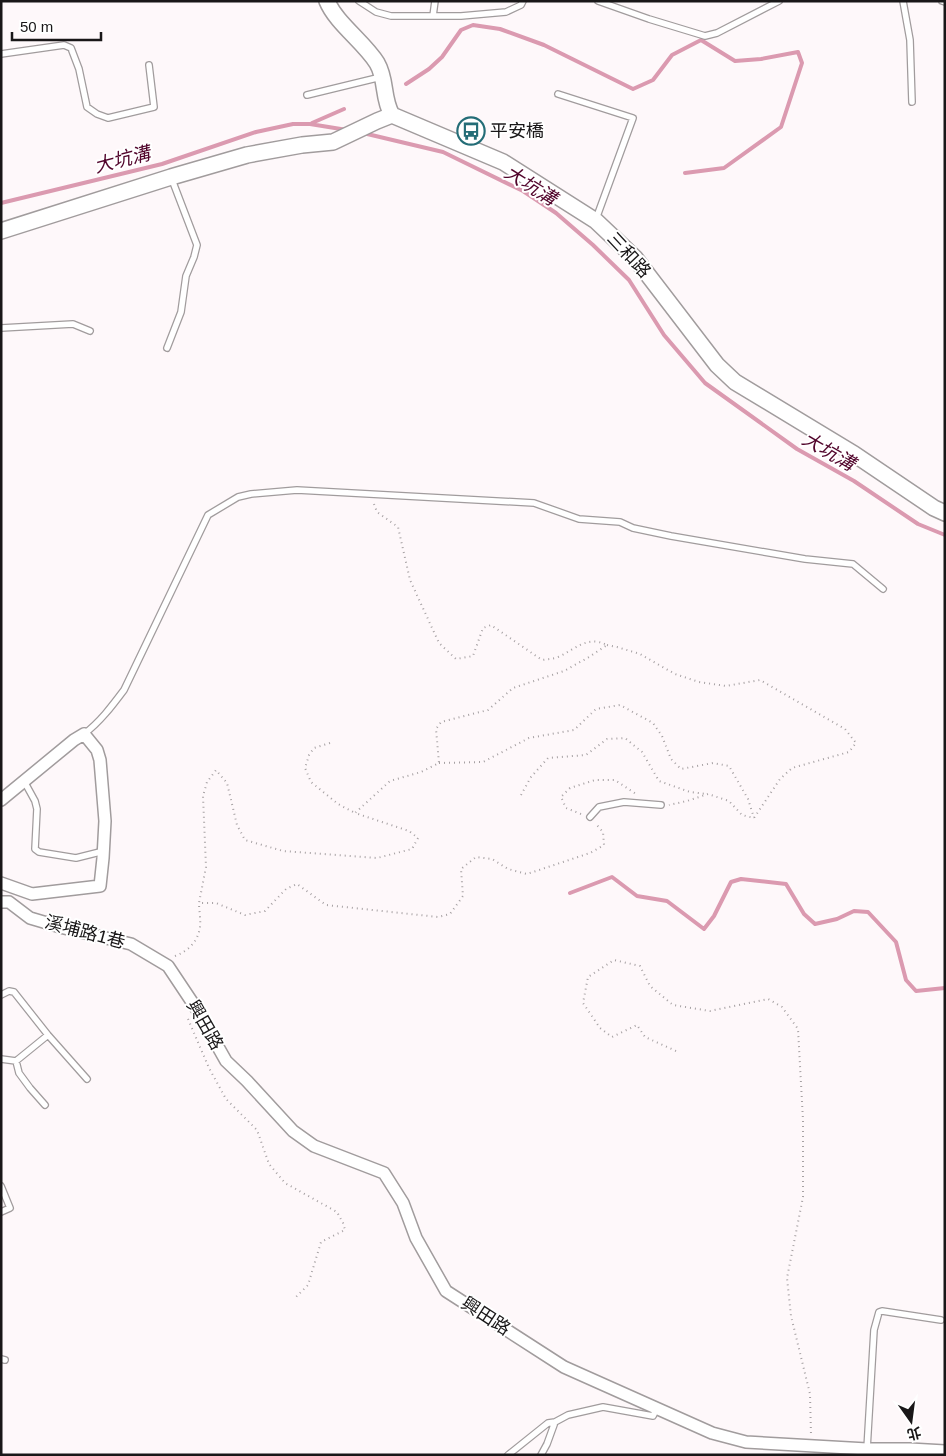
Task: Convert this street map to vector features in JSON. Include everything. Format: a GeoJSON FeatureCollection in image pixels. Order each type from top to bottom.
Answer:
{"type":"FeatureCollection","features":[{"type":"Feature","properties":{"kind":"main road"},"geometry":{"type":"LineString","coordinates":[[1,232],[247,155],[302,145],[334,142],[392,115],[386,104],[383,76],[377,63],[327,1]]}},
{"type":"Feature","properties":{"kind":"main road","name":"三和路"},"geometry":{"type":"LineString","coordinates":[[392,115],[503,162],[596,221],[635,258],[718,365],[735,382],[854,454],[934,508],[945,513]]}},
{"type":"Feature","properties":{"kind":"street"},"geometry":{"type":"LineString","coordinates":[[1,800],[74,740],[84,734],[97,750],[100,760],[105,821],[100,886],[32,894],[1,883]]}},
{"type":"Feature","properties":{"kind":"street","name":"溪埔路1巷"},"geometry":{"type":"LineString","coordinates":[[1,902],[9,902],[30,918],[132,944],[168,966]]}},
{"type":"Feature","properties":{"kind":"street","name":"興田路"},"geometry":{"type":"LineString","coordinates":[[168,966],[196,1008],[226,1061],[248,1081],[292,1131],[314,1146],[384,1173],[403,1204],[416,1238],[446,1291],[564,1367],[712,1433],[746,1442],[867,1449],[945,1451]]}},
{"type":"Feature","properties":{"kind":"lane"},"geometry":{"type":"LineString","coordinates":[[359,1],[376,12],[391,16],[461,16],[506,12],[521,5],[523,1]]}},
{"type":"Feature","properties":{"kind":"lane"},"geometry":{"type":"LineString","coordinates":[[433,16],[435,1]]}},
{"type":"Feature","properties":{"kind":"lane"},"geometry":{"type":"LineString","coordinates":[[604,2],[704,36],[717,33],[779,1]]}},
{"type":"Feature","properties":{"kind":"lane"},"geometry":{"type":"LineString","coordinates":[[904,1],[910,40],[912,102]]}},
{"type":"Feature","properties":{"kind":"lane"},"geometry":{"type":"LineString","coordinates":[[1,54],[64,45],[71,48],[79,69],[87,107],[97,114],[108,118],[154,108],[149,65]]}},
{"type":"Feature","properties":{"kind":"lane"},"geometry":{"type":"LineString","coordinates":[[307,95],[383,76]]}},
{"type":"Feature","properties":{"kind":"lane"},"geometry":{"type":"LineString","coordinates":[[558,94],[633,118],[596,221]]}},
{"type":"Feature","properties":{"kind":"lane"},"geometry":{"type":"LineString","coordinates":[[166,348],[181,312],[186,276],[197,245],[172,177]]}},
{"type":"Feature","properties":{"kind":"lane"},"geometry":{"type":"LineString","coordinates":[[1,328],[73,324],[90,331]]}},
{"type":"Feature","properties":{"kind":"lane"},"geometry":{"type":"LineString","coordinates":[[84,734],[110,710],[124,690],[208,515],[238,497],[251,494],[297,490],[534,503],[579,519],[620,522],[633,528],[671,536],[805,559],[853,564],[883,589]]}},
{"type":"Feature","properties":{"kind":"lane"},"geometry":{"type":"LineString","coordinates":[[24,781],[35,801],[37,809],[34,849],[39,852],[76,858],[104,851]]}},
{"type":"Feature","properties":{"kind":"lane"},"geometry":{"type":"LineString","coordinates":[[590,817],[599,807],[624,802],[661,805]]}},
{"type":"Feature","properties":{"kind":"lane"},"geometry":{"type":"LineString","coordinates":[[1,995],[8,991],[14,992],[48,1035],[87,1079]]}},
{"type":"Feature","properties":{"kind":"lane"},"geometry":{"type":"LineString","coordinates":[[1,1059],[16,1061],[48,1035]]}},
{"type":"Feature","properties":{"kind":"lane"},"geometry":{"type":"LineString","coordinates":[[16,1061],[19,1073],[45,1105]]}},
{"type":"Feature","properties":{"kind":"lane"},"geometry":{"type":"LineString","coordinates":[[1,1186],[10,1208],[1,1212]]}},
{"type":"Feature","properties":{"kind":"lane"},"geometry":{"type":"LineString","coordinates":[[867,1449],[874,1330],[879,1312],[941,1320]]}},
{"type":"Feature","properties":{"kind":"lane"},"geometry":{"type":"LineString","coordinates":[[508,1455],[548,1423],[555,1422],[568,1415],[603,1407],[653,1416],[658,1408]]}},
{"type":"Feature","properties":{"kind":"lane"},"geometry":{"type":"LineString","coordinates":[[541,1455],[555,1422]]}},
{"type":"Feature","properties":{"kind":"path"},"geometry":{"type":"LineString","coordinates":[[372,494],[377,512],[398,527],[410,580],[439,643],[456,659],[473,656],[483,628],[491,625],[542,660],[556,658],[589,640],[599,641],[606,645],[640,654],[675,674],[699,682],[726,686],[760,680],[845,729],[856,743],[849,752],[792,768],[780,779],[754,818]]}},
{"type":"Feature","properties":{"kind":"path"},"geometry":{"type":"LineString","coordinates":[[439,763],[436,729],[441,722],[488,710],[513,688],[564,671],[606,645]]}},
{"type":"Feature","properties":{"kind":"path"},"geometry":{"type":"LineString","coordinates":[[355,813],[390,781],[421,772],[439,763],[483,762],[530,738],[574,730],[596,709],[620,706],[653,723],[662,736],[670,759],[681,769],[713,763],[729,766],[748,799],[754,818]]}},
{"type":"Feature","properties":{"kind":"path"},"geometry":{"type":"LineString","coordinates":[[521,795],[531,777],[548,758],[586,755],[607,739],[625,738],[642,752],[659,781],[690,792],[708,794],[729,802],[742,815],[754,818]]}},
{"type":"Feature","properties":{"kind":"path"},"geometry":{"type":"LineString","coordinates":[[168,966],[171,958],[185,952],[194,943],[200,927],[199,903],[206,867],[204,796],[207,782],[216,770],[227,783],[237,825],[245,840],[284,851],[377,858],[412,849],[418,838],[410,831],[355,813],[338,804],[311,782],[305,768],[308,755],[314,748],[330,743]]}},
{"type":"Feature","properties":{"kind":"path"},"geometry":{"type":"LineString","coordinates":[[199,903],[216,903],[245,915],[265,911],[286,889],[297,884],[326,904],[438,917],[450,914],[463,896],[461,869],[476,857],[492,859],[508,869],[526,874],[590,853],[604,845],[603,832],[590,817],[566,808],[561,797],[570,788],[595,780],[615,780],[639,795]]}},
{"type":"Feature","properties":{"kind":"path"},"geometry":{"type":"LineString","coordinates":[[661,805],[674,804],[708,794]]}},
{"type":"Feature","properties":{"kind":"path"},"geometry":{"type":"LineString","coordinates":[[676,1051],[644,1037],[637,1025],[612,1038],[600,1028],[583,1003],[588,977],[614,960],[640,966],[650,986],[673,1005],[710,1011],[768,999],[782,1006],[798,1029],[803,1120],[802,1197],[787,1278],[791,1316],[810,1394],[811,1445]]}},
{"type":"Feature","properties":{"kind":"path"},"geometry":{"type":"LineString","coordinates":[[185,1014],[209,1068],[226,1099],[258,1130],[269,1164],[285,1183],[337,1212],[343,1223],[345,1230],[321,1242],[308,1285],[296,1297]]}},
{"type":"Feature","properties":{"kind":"waterway"},"geometry":{"type":"LineString","coordinates":[[406,84],[429,69],[442,57],[461,30],[473,25],[500,29],[544,45],[633,89],[653,80],[672,55],[701,40],[735,61],[761,59],[798,52],[802,63],[781,127],[724,168],[685,173]]}},
{"type":"Feature","properties":{"kind":"waterway"},"geometry":{"type":"LineString","coordinates":[[312,123],[344,109]]}},
{"type":"Feature","properties":{"kind":"waterway","name":"大坑溝"},"geometry":{"type":"LineString","coordinates":[[1,203],[162,164],[256,132],[293,124],[310,124],[347,130]]}},
{"type":"Feature","properties":{"kind":"waterway","name":"大坑溝"},"geometry":{"type":"LineString","coordinates":[[363,133],[443,152],[523,191],[556,213],[629,280],[664,335],[705,383],[797,449],[854,481],[918,524],[945,535]]}},
{"type":"Feature","properties":{"kind":"waterway"},"geometry":{"type":"LineString","coordinates":[[570,893],[612,877],[637,896],[667,901],[704,929],[714,916],[731,882],[741,879],[786,884],[804,914],[815,924],[837,919],[854,911],[868,912],[896,942],[906,980],[916,991],[945,988]]}},
{"type":"Feature","properties":{"kind":"place","name":"平安橋"},"geometry":{"type":"Point","coordinates":[471,131]}}]}
